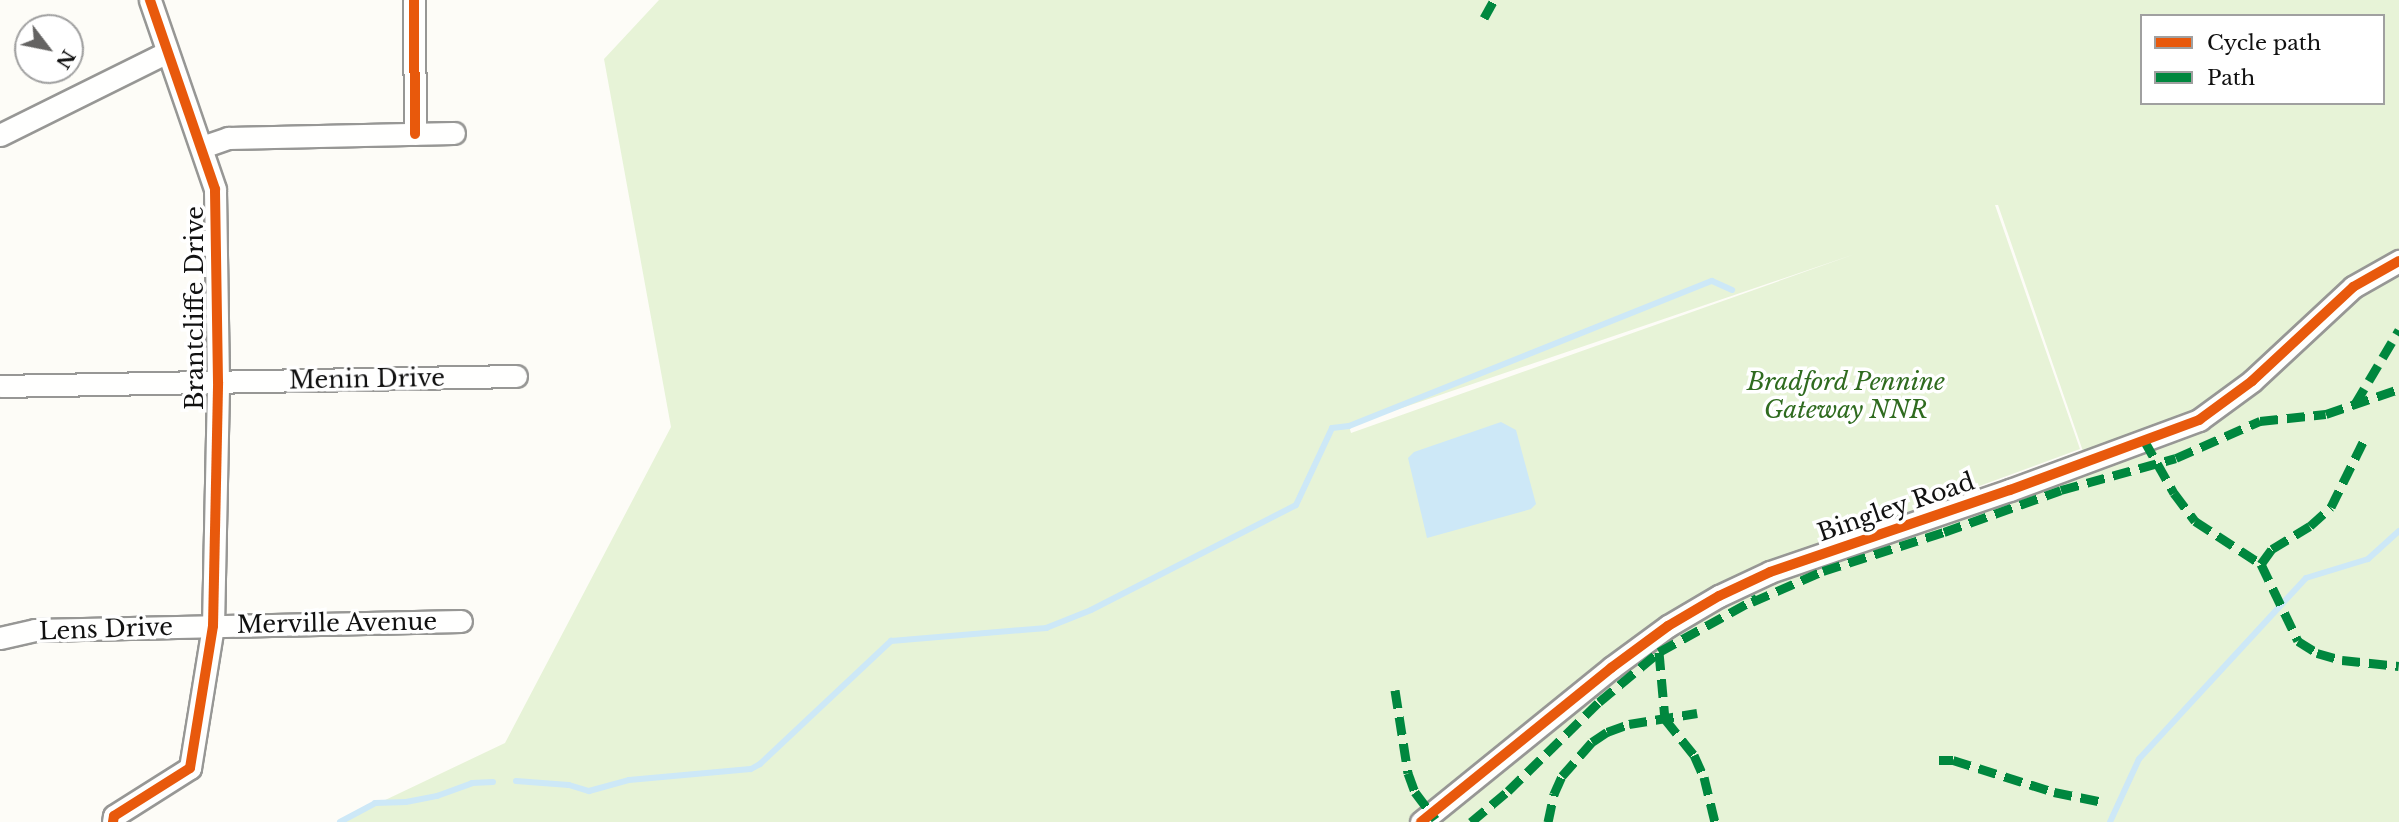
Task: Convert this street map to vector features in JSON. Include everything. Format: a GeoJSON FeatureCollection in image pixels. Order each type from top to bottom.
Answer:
{"type":"FeatureCollection","features":[{"type":"Feature","properties":{"kind":"street","name":"Brantcliffe Drive"},"geometry":{"type":"LineString","coordinates":[[113,822],[114,816],[190,768],[213,626],[218,382],[215,189],[150,0]]}},
{"type":"Feature","properties":{"kind":"street"},"geometry":{"type":"LineString","coordinates":[[414,0],[415,134]]}},
{"type":"Feature","properties":{"kind":"street"},"geometry":{"type":"LineString","coordinates":[[0,135],[167,51]]}},
{"type":"Feature","properties":{"kind":"street"},"geometry":{"type":"LineString","coordinates":[[202,147],[228,138],[454,133]]}},
{"type":"Feature","properties":{"kind":"street","name":"Bingley Road"},"geometry":{"type":"LineString","coordinates":[[1421,822],[1611,668],[1668,626],[1719,596],[1770,572],[2010,490],[2199,420],[2252,381],[2353,287],[2399,261]]}},
{"type":"Feature","properties":{"kind":"street","name":"Menin Drive"},"geometry":{"type":"LineString","coordinates":[[0,386],[516,376]]}},
{"type":"Feature","properties":{"kind":"street","name":"Merville Avenue"},"geometry":{"type":"LineString","coordinates":[[213,626],[461,621]]}},
{"type":"Feature","properties":{"kind":"street","name":"Lens Drive"},"geometry":{"type":"LineString","coordinates":[[0,638],[35,630],[213,626]]}},
{"type":"Feature","properties":{"kind":"green space","name":"Bradford Pennine Gateway NNR"},"geometry":{"type":"Polygon","coordinates":[[[659,0],[2399,0],[2399,822],[339,822],[505,743],[671,427],[604,59],[659,0]],[[1995,205],[2080,449],[1767,564],[2086,460],[1998,205],[1995,205]],[[1855,254],[1349,426],[1351,433],[1855,254]]]}},
{"type":"Feature","properties":{"kind":"water"},"geometry":{"type":"Polygon","coordinates":[[[1501,422],[1516,430],[1536,504],[1531,509],[1427,538],[1408,458],[1414,452],[1501,422]]]}},
{"type":"Feature","properties":{"kind":"waterway"},"geometry":{"type":"LineString","coordinates":[[516,781],[569,785],[589,791],[629,780],[751,769],[760,764],[891,641],[1046,628],[1091,610],[1296,505],[1332,428],[1349,426],[1712,281],[1732,290]]}},
{"type":"Feature","properties":{"kind":"waterway"},"geometry":{"type":"LineString","coordinates":[[2110,822],[2139,759],[2306,578],[2368,559],[2399,531]]}},
{"type":"Feature","properties":{"kind":"waterway"},"geometry":{"type":"LineString","coordinates":[[340,822],[375,803],[406,802],[437,796],[472,783],[493,782]]}},
{"type":"Feature","properties":{"kind":"marked path"},"geometry":{"type":"LineString","coordinates":[[1484,18],[1494,0]]}},
{"type":"Feature","properties":{"kind":"marked path"},"geometry":{"type":"LineString","coordinates":[[2355,404],[2399,330]]}},
{"type":"Feature","properties":{"kind":"marked path"},"geometry":{"type":"LineString","coordinates":[[1752,602],[1823,571],[2061,490],[2176,458],[2260,421],[2326,414],[2399,389]]}},
{"type":"Feature","properties":{"kind":"marked path"},"geometry":{"type":"LineString","coordinates":[[2261,564],[2272,549],[2310,526],[2331,507],[2365,438]]}},
{"type":"Feature","properties":{"kind":"marked path"},"geometry":{"type":"LineString","coordinates":[[2144,440],[2174,493],[2195,521],[2261,564],[2298,641],[2317,653],[2342,660],[2399,666]]}},
{"type":"Feature","properties":{"kind":"marked path"},"geometry":{"type":"LineString","coordinates":[[1471,822],[1508,791],[1599,702],[1659,652],[1757,598]]}},
{"type":"Feature","properties":{"kind":"marked path"},"geometry":{"type":"LineString","coordinates":[[1659,652],[1665,719],[1694,755],[1704,777],[1715,822]]}},
{"type":"Feature","properties":{"kind":"marked path"},"geometry":{"type":"LineString","coordinates":[[1395,690],[1408,773],[1415,792],[1435,819]]}},
{"type":"Feature","properties":{"kind":"marked path"},"geometry":{"type":"LineString","coordinates":[[1548,822],[1554,794],[1562,776],[1592,742],[1607,732],[1629,724],[1697,713]]}},
{"type":"Feature","properties":{"kind":"marked path"},"geometry":{"type":"LineString","coordinates":[[1939,760],[1953,760],[2054,792],[2103,802]]}},
{"type":"Feature","properties":{"kind":"cycle path"},"geometry":{"type":"LineString","coordinates":[[113,822],[114,816],[190,768],[213,626],[218,382],[215,189],[150,0]]}},
{"type":"Feature","properties":{"kind":"cycle path"},"geometry":{"type":"LineString","coordinates":[[414,0],[415,134]]}},
{"type":"Feature","properties":{"kind":"cycle path"},"geometry":{"type":"LineString","coordinates":[[1421,822],[1611,668],[1668,626],[1719,596],[1770,572],[2010,490],[2199,420],[2252,381],[2353,287],[2399,261]]}}]}
